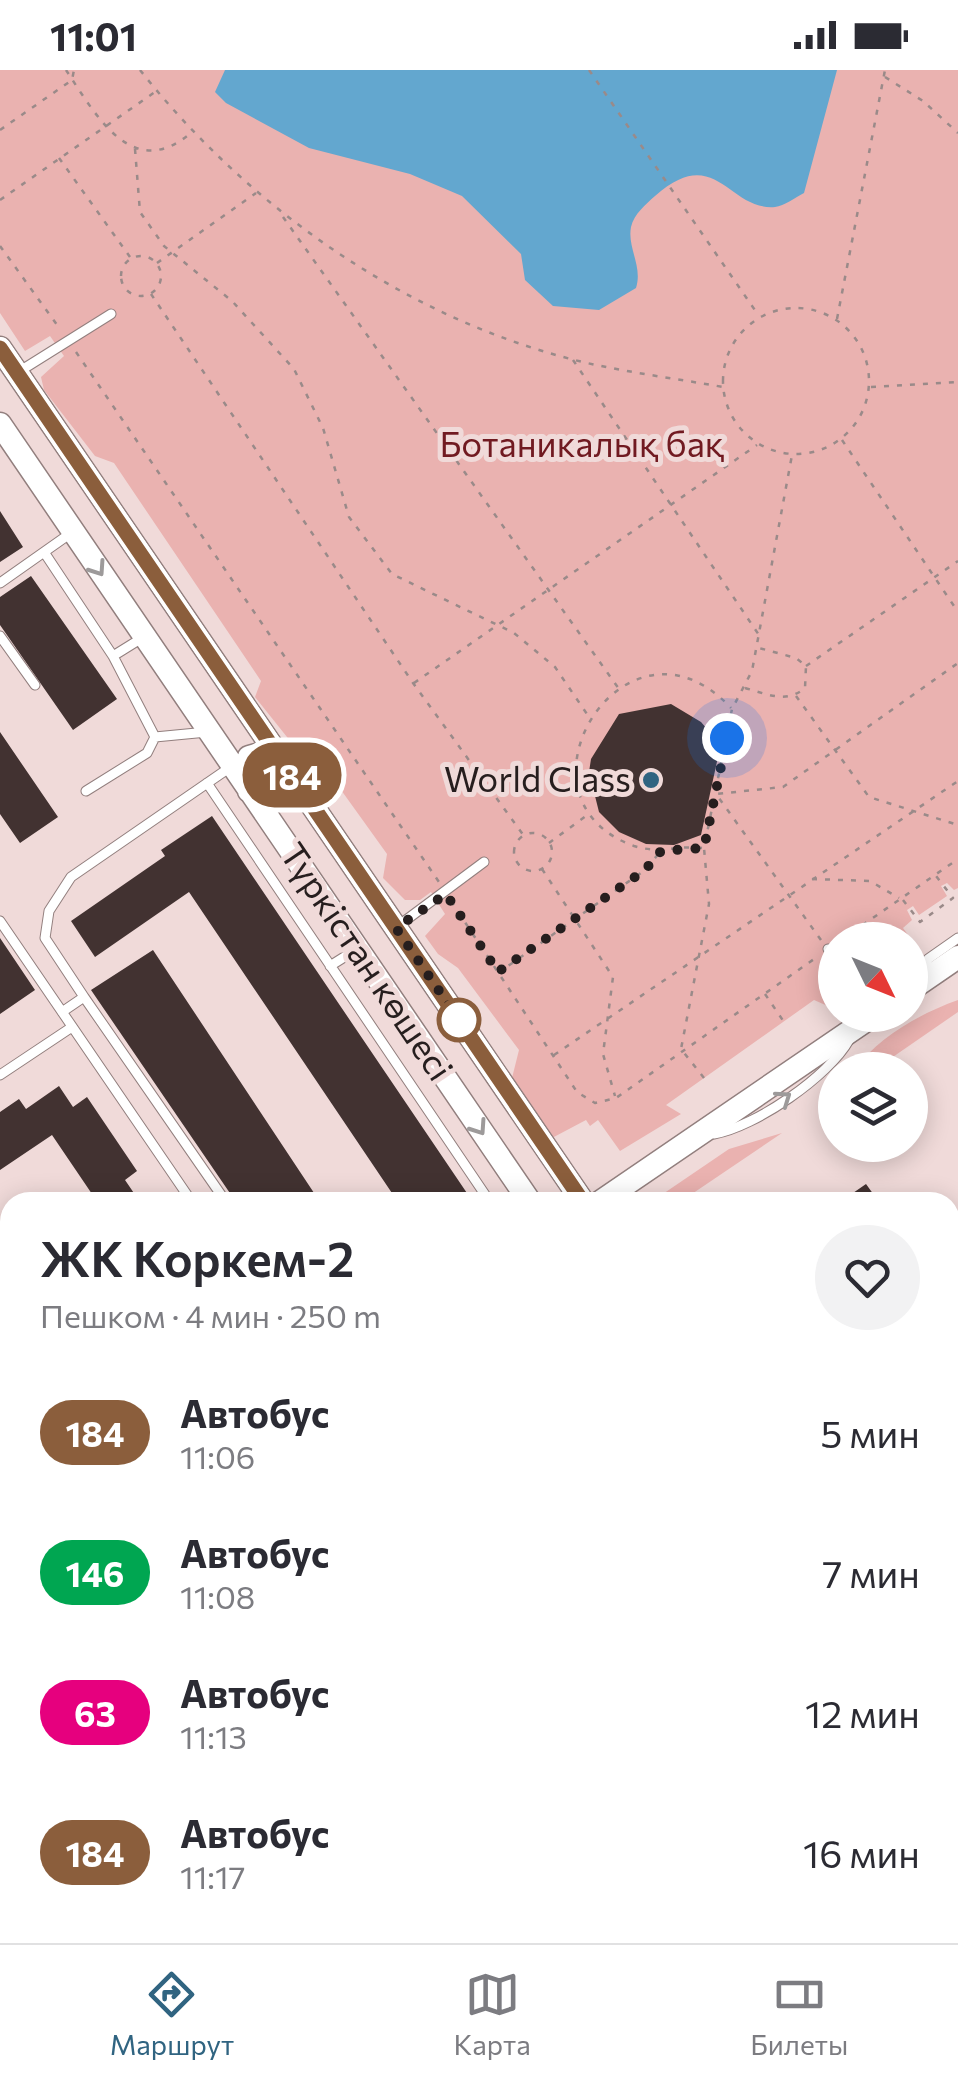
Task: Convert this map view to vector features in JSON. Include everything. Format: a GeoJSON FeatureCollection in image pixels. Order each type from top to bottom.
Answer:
{"type":"FeatureCollection","features":[{"type":"Feature","properties":{"kind":"main road","name":"Түркістан көшесі"},"geometry":{"type":"LineString","coordinates":[[0,348],[576,1192]]}},
{"type":"Feature","properties":{"kind":"main road","name":"Түркістан көшесі"},"geometry":{"type":"LineString","coordinates":[[0,424],[523,1192]]}},
{"type":"Feature","properties":{"kind":"main road"},"geometry":{"type":"LineString","coordinates":[[177,684],[193,694],[204,691],[212,683],[212,658]]}},
{"type":"Feature","properties":{"kind":"main road"},"geometry":{"type":"LineString","coordinates":[[250,791],[246,770],[249,757],[256,751],[270,751],[281,760]]}},
{"type":"Feature","properties":{"kind":"main road"},"geometry":{"type":"LineString","coordinates":[[928,978],[958,957]]}},
{"type":"Feature","properties":{"kind":"main road"},"geometry":{"type":"LineString","coordinates":[[615,1192],[849,1032]]}},
{"type":"Feature","properties":{"kind":"lane"},"geometry":{"type":"LineString","coordinates":[[17,373],[111,314]]}},
{"type":"Feature","properties":{"kind":"lane"},"geometry":{"type":"LineString","coordinates":[[0,583],[73,532]]}},
{"type":"Feature","properties":{"kind":"lane"},"geometry":{"type":"LineString","coordinates":[[44,552],[113,656],[155,737]]}},
{"type":"Feature","properties":{"kind":"lane"},"geometry":{"type":"LineString","coordinates":[[0,636],[35,684]]}},
{"type":"Feature","properties":{"kind":"lane"},"geometry":{"type":"LineString","coordinates":[[113,656],[144,636]]}},
{"type":"Feature","properties":{"kind":"lane"},"geometry":{"type":"LineString","coordinates":[[155,737],[209,732]]}},
{"type":"Feature","properties":{"kind":"lane"},"geometry":{"type":"LineString","coordinates":[[86,791],[146,753],[155,737]]}},
{"type":"Feature","properties":{"kind":"lane"},"geometry":{"type":"LineString","coordinates":[[219,1192],[44,938],[49,911],[72,877],[232,766]]}},
{"type":"Feature","properties":{"kind":"lane"},"geometry":{"type":"LineString","coordinates":[[207,783],[483,1192]]}},
{"type":"Feature","properties":{"kind":"lane"},"geometry":{"type":"LineString","coordinates":[[396,928],[484,862]]}},
{"type":"Feature","properties":{"kind":"lane"},"geometry":{"type":"LineString","coordinates":[[0,921],[184,1192]]}},
{"type":"Feature","properties":{"kind":"lane"},"geometry":{"type":"LineString","coordinates":[[928,959],[958,938]]}},
{"type":"Feature","properties":{"kind":"lane"},"geometry":{"type":"LineString","coordinates":[[330,966],[357,949]]}},
{"type":"Feature","properties":{"kind":"lane"},"geometry":{"type":"LineString","coordinates":[[62,1012],[84,997]]}},
{"type":"Feature","properties":{"kind":"lane"},"geometry":{"type":"LineString","coordinates":[[0,1075],[72,1028]]}},
{"type":"Feature","properties":{"kind":"path"},"geometry":{"type":"LineString","coordinates":[[66,70],[108,125],[135,149],[163,150],[193,131]]}},
{"type":"Feature","properties":{"kind":"path"},"geometry":{"type":"LineString","coordinates":[[0,130],[72,80],[74,70]]}},
{"type":"Feature","properties":{"kind":"path"},"geometry":{"type":"LineString","coordinates":[[140,70],[193,131],[280,213],[410,295],[572,358],[723,388]]}},
{"type":"Feature","properties":{"kind":"path"},"geometry":{"type":"LineString","coordinates":[[588,70],[760,317]]}},
{"type":"Feature","properties":{"kind":"path"},"geometry":{"type":"LineString","coordinates":[[837,320],[884,73],[958,133]]}},
{"type":"Feature","properties":{"kind":"path"},"geometry":{"type":"LineString","coordinates":[[0,200],[156,91]]}},
{"type":"Feature","properties":{"kind":"path"},"geometry":{"type":"LineString","coordinates":[[135,149],[140,212],[171,252],[232,301],[294,369],[323,428],[348,517],[392,574],[514,633],[555,667],[589,717]]}},
{"type":"Feature","properties":{"kind":"path"},"geometry":{"type":"LineString","coordinates":[[60,158],[131,258]]}},
{"type":"Feature","properties":{"kind":"path"},"geometry":{"type":"LineString","coordinates":[[157,262],[257,192]]}},
{"type":"Feature","properties":{"kind":"path"},"geometry":{"type":"LineString","coordinates":[[280,213],[618,689]]}},
{"type":"Feature","properties":{"kind":"path"},"geometry":{"type":"LineString","coordinates":[[0,246],[69,341],[577,1092],[595,1103],[616,1098],[818,956]]}},
{"type":"Feature","properties":{"kind":"path"},"geometry":{"type":"LineString","coordinates":[[111,314],[125,289],[122,269],[131,258],[145,256],[157,262],[162,280],[151,294],[138,296],[125,289]]}},
{"type":"Feature","properties":{"kind":"path"},"geometry":{"type":"LineString","coordinates":[[151,294],[413,684],[524,836]]}},
{"type":"Feature","properties":{"kind":"path"},"geometry":{"type":"LineString","coordinates":[[799,308],[837,320],[862,350],[869,387],[858,421],[842,439],[826,448],[792,455],[758,444],[736,424],[723,388],[731,347],[760,317],[799,308]]}},
{"type":"Feature","properties":{"kind":"path"},"geometry":{"type":"LineString","coordinates":[[572,358],[759,635]]}},
{"type":"Feature","properties":{"kind":"path"},"geometry":{"type":"LineString","coordinates":[[869,387],[958,382]]}},
{"type":"Feature","properties":{"kind":"path"},"geometry":{"type":"LineString","coordinates":[[842,439],[958,612]]}},
{"type":"Feature","properties":{"kind":"path"},"geometry":{"type":"LineString","coordinates":[[413,684],[758,444]]}},
{"type":"Feature","properties":{"kind":"path"},"geometry":{"type":"LineString","coordinates":[[704,1078],[681,1049],[709,904],[704,848],[732,709],[744,688],[757,648],[792,455]]}},
{"type":"Feature","properties":{"kind":"path"},"geometry":{"type":"LineString","coordinates":[[806,666],[958,561]]}},
{"type":"Feature","properties":{"kind":"path"},"geometry":{"type":"LineString","coordinates":[[757,648],[796,658],[806,666]]}},
{"type":"Feature","properties":{"kind":"path"},"geometry":{"type":"LineString","coordinates":[[716,794],[783,786],[958,664]]}},
{"type":"Feature","properties":{"kind":"path"},"geometry":{"type":"LineString","coordinates":[[744,688],[784,698],[796,696],[805,688],[806,666]]}},
{"type":"Feature","properties":{"kind":"path"},"geometry":{"type":"LineString","coordinates":[[704,848],[661,851],[618,838],[591,812],[580,791],[576,761],[589,717],[618,689],[651,676],[682,678],[710,689],[732,709]]}},
{"type":"Feature","properties":{"kind":"path"},"geometry":{"type":"LineString","coordinates":[[796,696],[869,797],[958,825]]}},
{"type":"Feature","properties":{"kind":"path"},"geometry":{"type":"LineString","coordinates":[[553,1055],[958,780]]}},
{"type":"Feature","properties":{"kind":"path"},"geometry":{"type":"LineString","coordinates":[[716,794],[818,935]]}},
{"type":"Feature","properties":{"kind":"path"},"geometry":{"type":"LineString","coordinates":[[549,842],[591,812]]}},
{"type":"Feature","properties":{"kind":"path"},"geometry":{"type":"LineString","coordinates":[[536,834],[549,842],[552,857],[542,869],[528,870],[518,863],[516,845],[524,836],[536,834]]}},
{"type":"Feature","properties":{"kind":"path"},"geometry":{"type":"LineString","coordinates":[[498,972],[645,870],[661,851]]}},
{"type":"Feature","properties":{"kind":"path"},"geometry":{"type":"LineString","coordinates":[[867,922],[958,859]]}},
{"type":"Feature","properties":{"kind":"path"},"geometry":{"type":"LineString","coordinates":[[542,869],[613,978],[603,1054],[616,1098]]}},
{"type":"Feature","properties":{"kind":"path"},"geometry":{"type":"LineString","coordinates":[[810,879],[870,881],[901,899],[920,922],[953,898],[935,875]]}},
{"type":"Feature","properties":{"kind":"path"},"geometry":{"type":"LineString","coordinates":[[764,992],[784,1022]]}},
{"type":"Feature","properties":{"kind":"green space","name":"Ботаникалық бақ"},"geometry":{"type":"Polygon","coordinates":[[[0,70],[958,70],[958,888],[954,890],[947,883],[941,886],[947,896],[919,915],[913,906],[907,910],[910,922],[818,922],[818,1002],[814,1000],[666,1105],[681,1114],[620,1151],[598,1120],[590,1126],[586,1120],[552,1138],[512,1078],[519,1050],[458,968],[438,954],[425,936],[445,914],[431,892],[420,900],[405,900],[383,878],[387,854],[326,769],[307,762],[255,697],[261,681],[114,463],[95,456],[44,390],[41,377],[64,356],[50,336],[25,351],[0,313],[0,70]]]}},
{"type":"Feature","properties":{"kind":"green space"},"geometry":{"type":"Polygon","coordinates":[[[958,1000],[958,1012],[900,1052],[870,1052],[896,1032],[928,1032],[929,1012],[958,1000]]]}},
{"type":"Feature","properties":{"kind":"green space"},"geometry":{"type":"Polygon","coordinates":[[[782,1133],[695,1192],[666,1192],[729,1149],[782,1133]]]}},
{"type":"Feature","properties":{"kind":"water"},"geometry":{"type":"Polygon","coordinates":[[[225,70],[837,70],[804,193],[775,207],[745,199],[707,177],[676,181],[648,202],[633,222],[630,235],[638,272],[636,288],[599,310],[553,306],[525,280],[521,254],[462,196],[410,174],[309,148],[226,103],[215,92],[225,70]]]}},
{"type":"Feature","properties":{"kind":"building"},"geometry":{"type":"Polygon","coordinates":[[[0,511],[23,547],[0,562],[0,511]]]}},
{"type":"Feature","properties":{"kind":"building"},"geometry":{"type":"Polygon","coordinates":[[[31,576],[117,699],[73,730],[0,625],[0,597],[31,576]]]}},
{"type":"Feature","properties":{"kind":"building","name":"World Class"},"geometry":{"type":"Polygon","coordinates":[[[671,704],[701,722],[714,737],[718,757],[701,835],[674,845],[646,844],[619,832],[599,812],[589,772],[591,759],[619,714],[671,704]]]}},
{"type":"Feature","properties":{"kind":"building"},"geometry":{"type":"Polygon","coordinates":[[[0,732],[58,817],[20,843],[0,814],[0,732]]]}},
{"type":"Feature","properties":{"kind":"building"},"geometry":{"type":"Polygon","coordinates":[[[212,816],[466,1192],[391,1192],[189,892],[95,957],[71,921],[165,856],[161,850],[212,816]]]}},
{"type":"Feature","properties":{"kind":"building"},"geometry":{"type":"Polygon","coordinates":[[[0,938],[35,990],[0,1014],[0,938]]]}},
{"type":"Feature","properties":{"kind":"building"},"geometry":{"type":"Polygon","coordinates":[[[153,950],[313,1192],[229,1192],[91,990],[153,950]]]}},
{"type":"Feature","properties":{"kind":"building"},"geometry":{"type":"Polygon","coordinates":[[[59,1086],[73,1107],[87,1097],[137,1171],[125,1180],[133,1192],[91,1192],[52,1135],[0,1170],[0,1112],[19,1099],[26,1109],[59,1086]]]}},
{"type":"Feature","properties":{"kind":"building"},"geometry":{"type":"Polygon","coordinates":[[[866,1184],[872,1192],[854,1192],[866,1184]]]}},
{"type":"Feature","properties":{"kind":"bus line","name":"184"},"geometry":{"type":"LineString","coordinates":[[0,348],[576,1192]]}},
{"type":"Feature","properties":{"kind":"place","name":"World Class"},"geometry":{"type":"Point","coordinates":[651,780]}},
{"type":"Feature","properties":{"kind":"route"},"geometry":{"type":"LineString","coordinates":[[459,1020],[396,928],[446,894],[498,972],[645,870],[661,851],[704,848],[727,738]]}}]}
